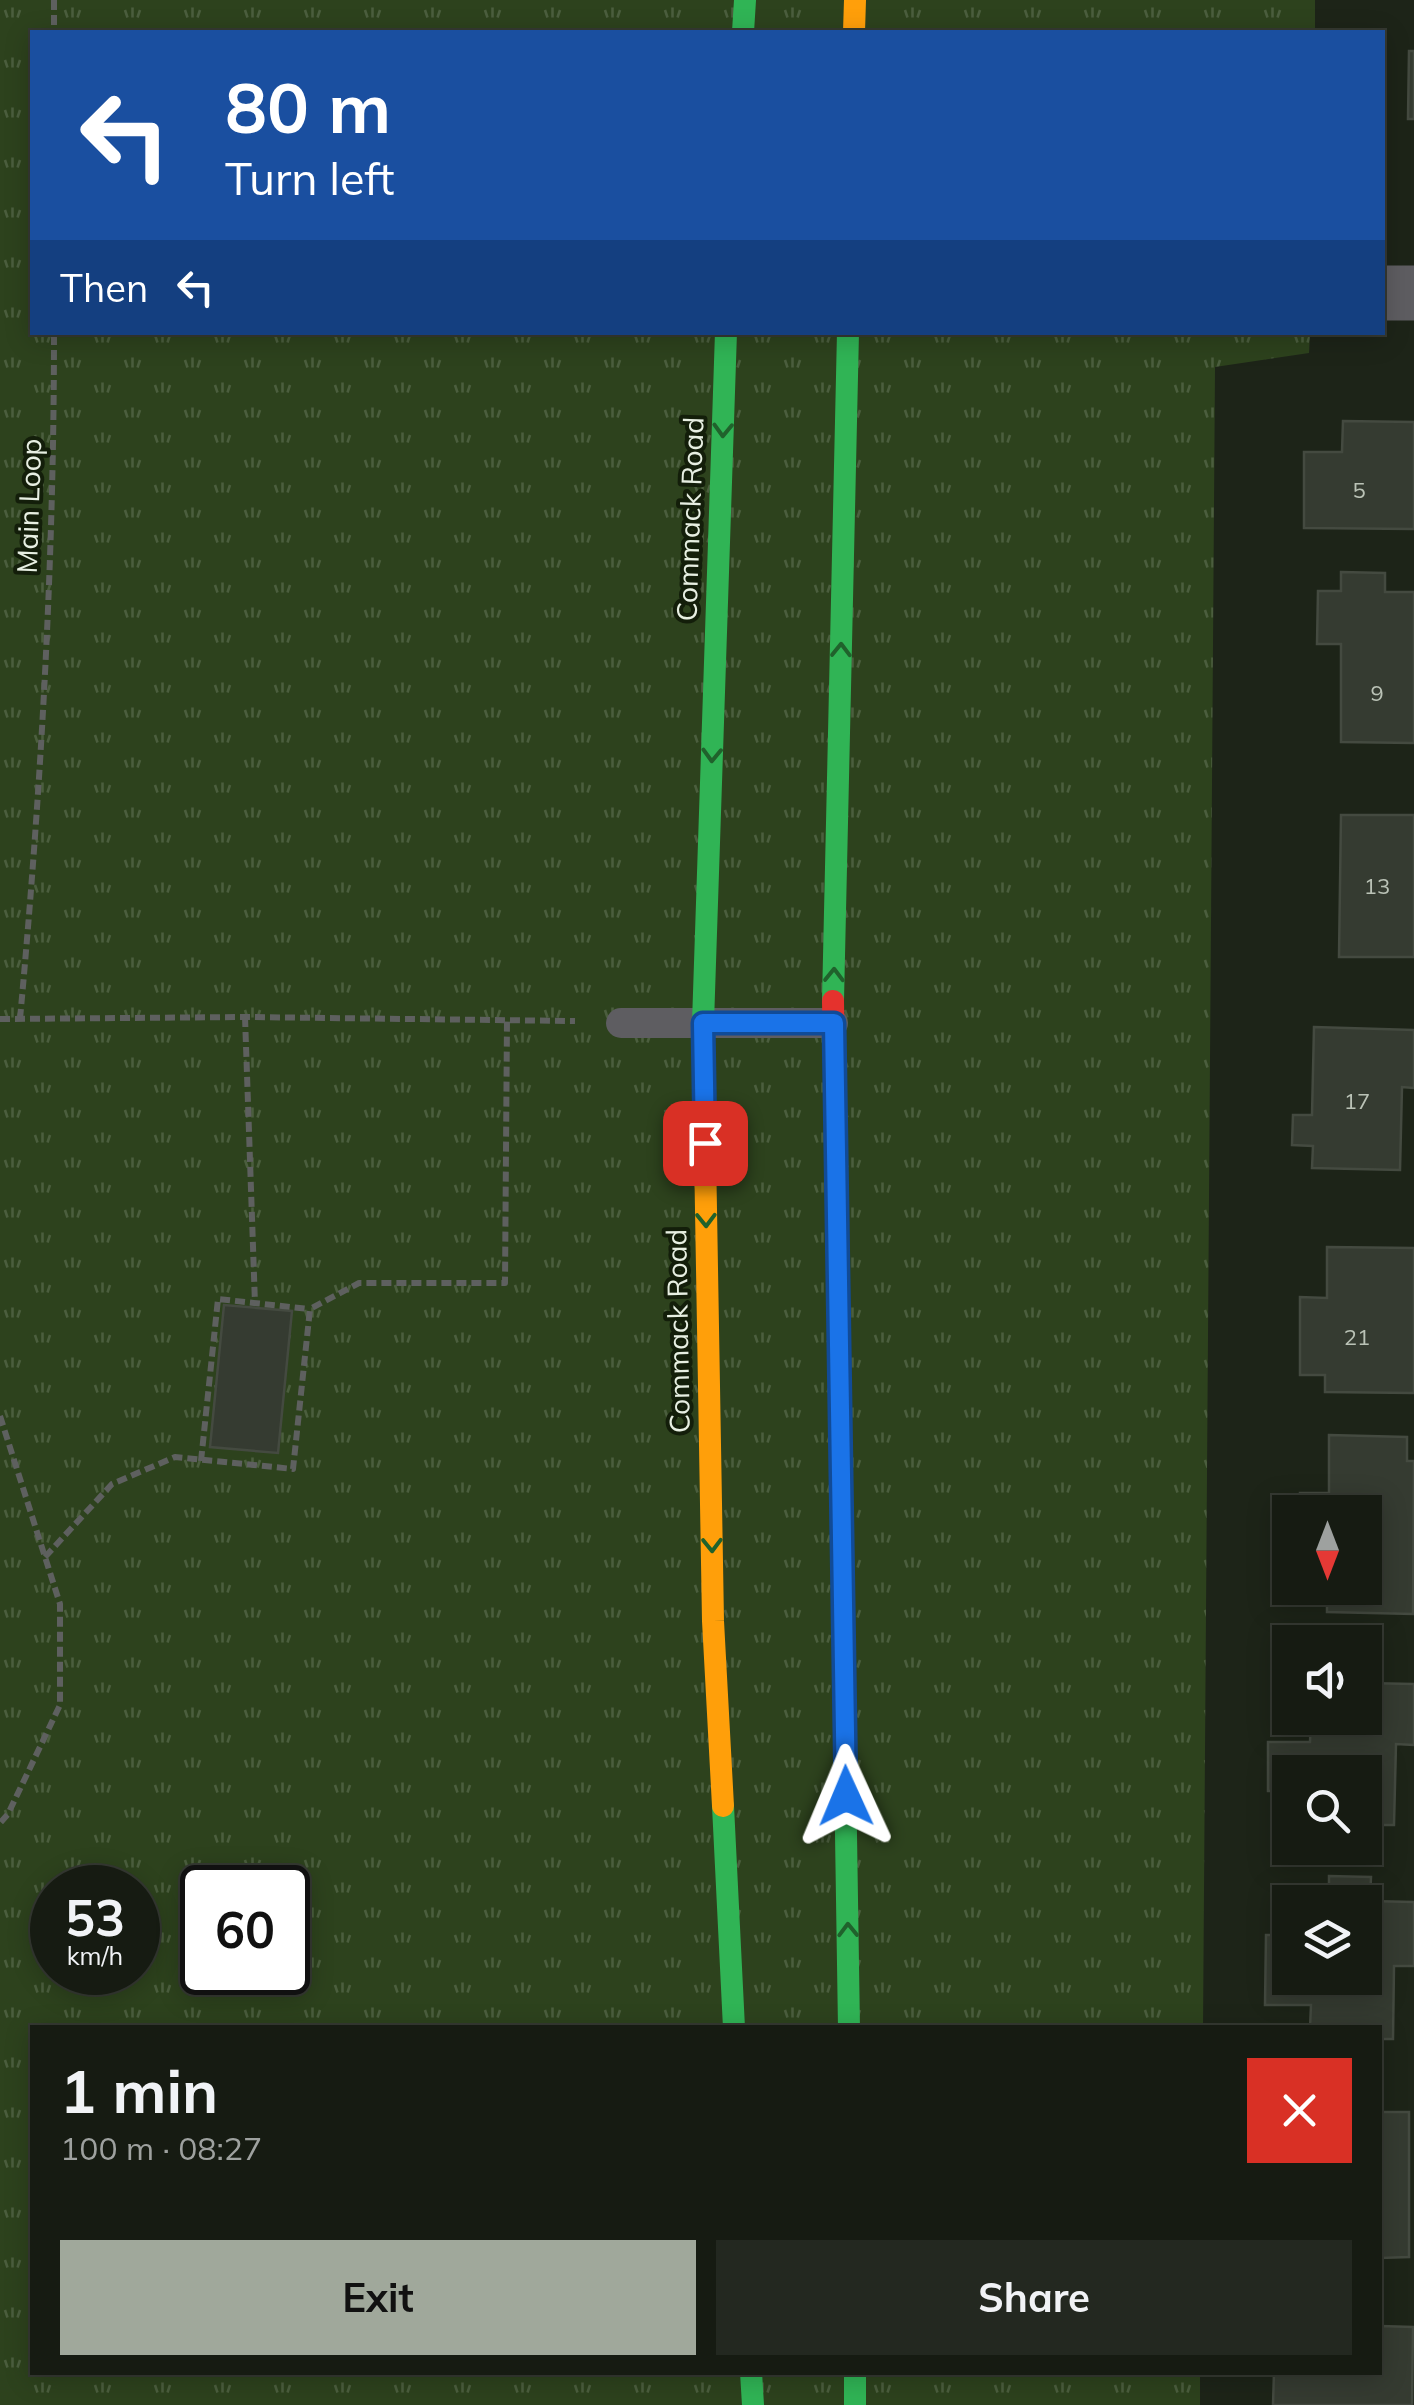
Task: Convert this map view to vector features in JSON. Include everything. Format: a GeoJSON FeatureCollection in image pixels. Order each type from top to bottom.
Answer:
{"type":"FeatureCollection","features":[{"type":"Feature","properties":{"kind":"main road"},"geometry":{"type":"LineString","coordinates":[[742,30],[745,0]]}},
{"type":"Feature","properties":{"kind":"main road"},"geometry":{"type":"LineString","coordinates":[[854,30],[855,0]]}},
{"type":"Feature","properties":{"kind":"main road","name":"Commack Road"},"geometry":{"type":"LineString","coordinates":[[726,335],[703,1023],[713,1621],[734,2025]]}},
{"type":"Feature","properties":{"kind":"main road"},"geometry":{"type":"LineString","coordinates":[[848,335],[834,1023],[849,2025]]}},
{"type":"Feature","properties":{"kind":"main road"},"geometry":{"type":"LineString","coordinates":[[751,2375],[752,2405]]}},
{"type":"Feature","properties":{"kind":"main road"},"geometry":{"type":"LineString","coordinates":[[855,2375],[855,2405]]}},
{"type":"Feature","properties":{"kind":"street"},"geometry":{"type":"LineString","coordinates":[[1385,292],[1414,293]]}},
{"type":"Feature","properties":{"kind":"lane"},"geometry":{"type":"LineString","coordinates":[[621,1023],[834,1023]]}},
{"type":"Feature","properties":{"kind":"path"},"geometry":{"type":"LineString","coordinates":[[54,0],[54,30]]}},
{"type":"Feature","properties":{"kind":"path","name":"Main Loop"},"geometry":{"type":"LineString","coordinates":[[20,1019],[33,879],[54,478],[54,335]]}},
{"type":"Feature","properties":{"kind":"path"},"geometry":{"type":"LineString","coordinates":[[245,1017],[255,1304]]}},
{"type":"Feature","properties":{"kind":"path"},"geometry":{"type":"LineString","coordinates":[[0,1020],[245,1017],[621,1023]]}},
{"type":"Feature","properties":{"kind":"path"},"geometry":{"type":"LineString","coordinates":[[202,1460],[218,1299],[310,1309],[359,1284],[505,1284],[506,1019]]}},
{"type":"Feature","properties":{"kind":"path"},"geometry":{"type":"LineString","coordinates":[[45,1558],[112,1484],[175,1457],[293,1469],[310,1309]]}},
{"type":"Feature","properties":{"kind":"path"},"geometry":{"type":"LineString","coordinates":[[0,1416],[60,1604],[60,1705],[8,1814],[0,1823]]}},
{"type":"Feature","properties":{"kind":"green space"},"geometry":{"type":"Polygon","coordinates":[[[0,0],[1315,0],[1315,30],[30,30],[30,335],[1310,335],[1309,353],[1215,367],[1203,2025],[30,2025],[30,2375],[1200,2375],[1200,2405],[0,2405],[0,0]]]}},
{"type":"Feature","properties":{"kind":"building"},"geometry":{"type":"Polygon","coordinates":[[[1409,51],[1414,51],[1414,119],[1408,119],[1409,51]]]}},
{"type":"Feature","properties":{"kind":"building"},"geometry":{"type":"Polygon","coordinates":[[[1343,421],[1414,422],[1414,529],[1304,528],[1304,452],[1342,452],[1343,421]]]}},
{"type":"Feature","properties":{"kind":"building"},"geometry":{"type":"Polygon","coordinates":[[[1341,572],[1385,573],[1385,592],[1414,592],[1414,743],[1341,742],[1341,644],[1317,644],[1318,591],[1341,591],[1341,572]]]}},
{"type":"Feature","properties":{"kind":"building"},"geometry":{"type":"Polygon","coordinates":[[[1341,815],[1414,815],[1414,957],[1339,957],[1341,815]]]}},
{"type":"Feature","properties":{"kind":"building"},"geometry":{"type":"Polygon","coordinates":[[[1314,1027],[1414,1030],[1414,1088],[1402,1087],[1400,1170],[1312,1168],[1313,1146],[1292,1145],[1293,1115],[1312,1115],[1314,1027]]]}},
{"type":"Feature","properties":{"kind":"building"},"geometry":{"type":"Polygon","coordinates":[[[1327,1247],[1414,1248],[1414,1393],[1325,1392],[1325,1375],[1300,1375],[1300,1297],[1327,1298],[1327,1247]]]}},
{"type":"Feature","properties":{"kind":"building"},"geometry":{"type":"Polygon","coordinates":[[[224,1305],[292,1311],[278,1453],[210,1447],[224,1305]]]}},
{"type":"Feature","properties":{"kind":"building"},"geometry":{"type":"Polygon","coordinates":[[[1329,1435],[1407,1437],[1407,1461],[1414,1461],[1413,1614],[1327,1612],[1327,1605],[1382,1605],[1382,1495],[1300,1495],[1329,1493],[1329,1435]]]}},
{"type":"Feature","properties":{"kind":"building"},"geometry":{"type":"Polygon","coordinates":[[[1382,1683],[1414,1684],[1414,1745],[1396,1744],[1394,1825],[1382,1825],[1382,1755],[1272,1755],[1272,1791],[1268,1791],[1268,1742],[1310,1742],[1310,1735],[1382,1735],[1382,1683]]]}},
{"type":"Feature","properties":{"kind":"building"},"geometry":{"type":"Polygon","coordinates":[[[1329,1876],[1371,1877],[1371,1885],[1329,1885],[1329,1876]]]}},
{"type":"Feature","properties":{"kind":"building"},"geometry":{"type":"Polygon","coordinates":[[[1382,1901],[1414,1902],[1414,1966],[1394,1966],[1393,2039],[1382,2039],[1382,2025],[1310,2025],[1311,2005],[1265,2005],[1266,1935],[1272,1935],[1272,1995],[1382,1995],[1382,1901]]]}},
{"type":"Feature","properties":{"kind":"building"},"geometry":{"type":"Polygon","coordinates":[[[1382,2112],[1409,2112],[1409,2257],[1382,2258],[1382,2112]]]}},
{"type":"Feature","properties":{"kind":"building"},"geometry":{"type":"Polygon","coordinates":[[[1382,2326],[1413,2327],[1412,2405],[1273,2405],[1274,2375],[1382,2375],[1382,2326]]]}},
{"type":"Feature","properties":{"kind":"traffic: fast"},"geometry":{"type":"LineString","coordinates":[[743,30],[745,0]]}},
{"type":"Feature","properties":{"kind":"traffic: fast"},"geometry":{"type":"LineString","coordinates":[[705,1151],[703,1023],[726,335]]}},
{"type":"Feature","properties":{"kind":"traffic: fast"},"geometry":{"type":"LineString","coordinates":[[833,1001],[848,335]]}},
{"type":"Feature","properties":{"kind":"traffic: fast"},"geometry":{"type":"LineString","coordinates":[[837,1254],[849,2025]]}},
{"type":"Feature","properties":{"kind":"traffic: fast"},"geometry":{"type":"LineString","coordinates":[[723,1806],[734,2025]]}},
{"type":"Feature","properties":{"kind":"traffic: fast"},"geometry":{"type":"LineString","coordinates":[[751,2375],[753,2405]]}},
{"type":"Feature","properties":{"kind":"traffic: fast"},"geometry":{"type":"LineString","coordinates":[[855,2375],[855,2405]]}},
{"type":"Feature","properties":{"kind":"traffic: slow"},"geometry":{"type":"LineString","coordinates":[[854,30],[855,0]]}},
{"type":"Feature","properties":{"kind":"traffic: slow"},"geometry":{"type":"LineString","coordinates":[[705,1151],[713,1621],[723,1806]]}},
{"type":"Feature","properties":{"kind":"traffic: jam"},"geometry":{"type":"LineString","coordinates":[[833,1001],[837,1254]]}},
{"type":"Feature","properties":{"kind":"route"},"geometry":{"type":"LineString","coordinates":[[705,1143],[703,1023],[834,1023],[846,1796]]}}]}
